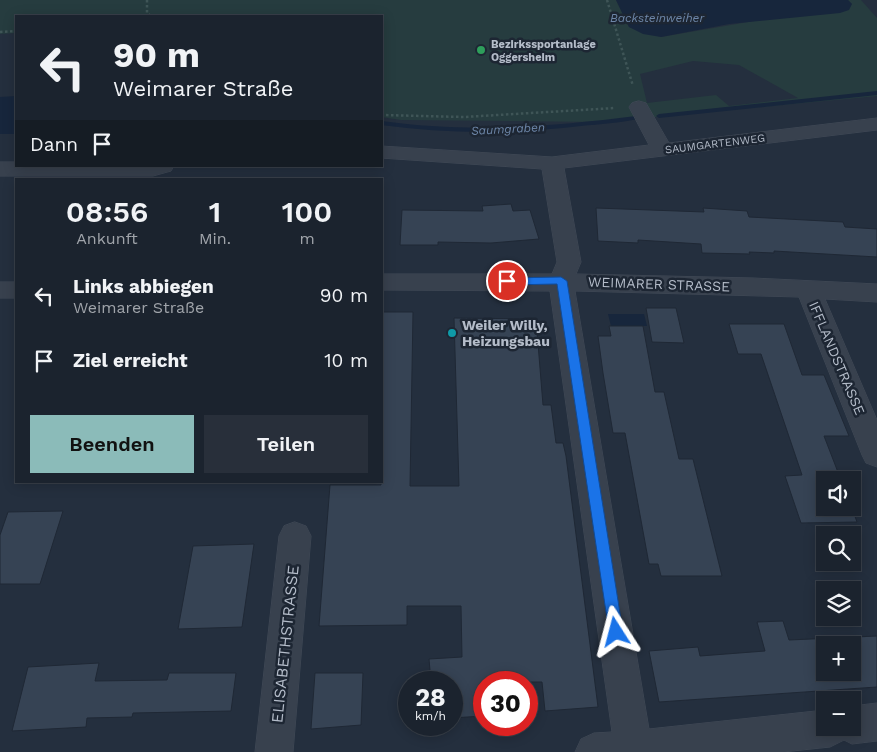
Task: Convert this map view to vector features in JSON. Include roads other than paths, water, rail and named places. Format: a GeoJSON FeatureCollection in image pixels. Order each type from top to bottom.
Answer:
{"type":"FeatureCollection","features":[{"type":"Feature","properties":{"kind":"street"},"geometry":{"type":"LineString","coordinates":[[639,107],[663,151]]}},
{"type":"Feature","properties":{"kind":"street","name":"SAUMGARTENWEG"},"geometry":{"type":"LineString","coordinates":[[383,152],[552,164],[877,124]]}},
{"type":"Feature","properties":{"kind":"street"},"geometry":{"type":"LineString","coordinates":[[552,164],[569,262],[561,281],[634,751]]}},
{"type":"Feature","properties":{"kind":"street"},"geometry":{"type":"LineString","coordinates":[[0,169],[153,169],[160,167]]}},
{"type":"Feature","properties":{"kind":"street","name":"WEIMARER STRASSE"},"geometry":{"type":"LineString","coordinates":[[383,282],[561,281],[808,288],[877,293]]}},
{"type":"Feature","properties":{"kind":"street","name":"IFFLANDSTRASSE"},"geometry":{"type":"LineString","coordinates":[[808,288],[877,455]]}},
{"type":"Feature","properties":{"kind":"street"},"geometry":{"type":"LineString","coordinates":[[0,290],[15,290]]}},
{"type":"Feature","properties":{"kind":"street","name":"ELISABETHSTRASSE"},"geometry":{"type":"LineString","coordinates":[[274,752],[296,536]]}},
{"type":"Feature","properties":{"kind":"street"},"geometry":{"type":"LineString","coordinates":[[861,724],[877,722]]}},
{"type":"Feature","properties":{"kind":"street"},"geometry":{"type":"LineString","coordinates":[[594,752],[634,751],[816,730]]}},
{"type":"Feature","properties":{"kind":"water","name":"Backsteinweiher"},"geometry":{"type":"Polygon","coordinates":[[[616,0],[848,0],[852,4],[849,10],[840,13],[729,24],[661,37],[643,34],[629,27],[616,0]]]}},
{"type":"Feature","properties":{"kind":"water"},"geometry":{"type":"Polygon","coordinates":[[[15,96],[15,134],[0,134],[0,97],[15,96]]]}},
{"type":"Feature","properties":{"kind":"water"},"geometry":{"type":"Polygon","coordinates":[[[608,314],[644,314],[647,326],[611,326],[608,314]]]}},
{"type":"Feature","properties":{"kind":"waterway","name":"Saumgraben"},"geometry":{"type":"LineString","coordinates":[[659,116],[877,93]]}},
{"type":"Feature","properties":{"kind":"waterway","name":"Saumgraben"},"geometry":{"type":"LineString","coordinates":[[383,123],[445,130],[508,130],[636,118]]}},
{"type":"Feature","properties":{"kind":"place","name":"Bezirkssportanlage Oggersheim"},"geometry":{"type":"Point","coordinates":[481,50]}},
{"type":"Feature","properties":{"kind":"place","name":"Weiler Willy, Heizungsbau"},"geometry":{"type":"Point","coordinates":[452,333]}}]}
